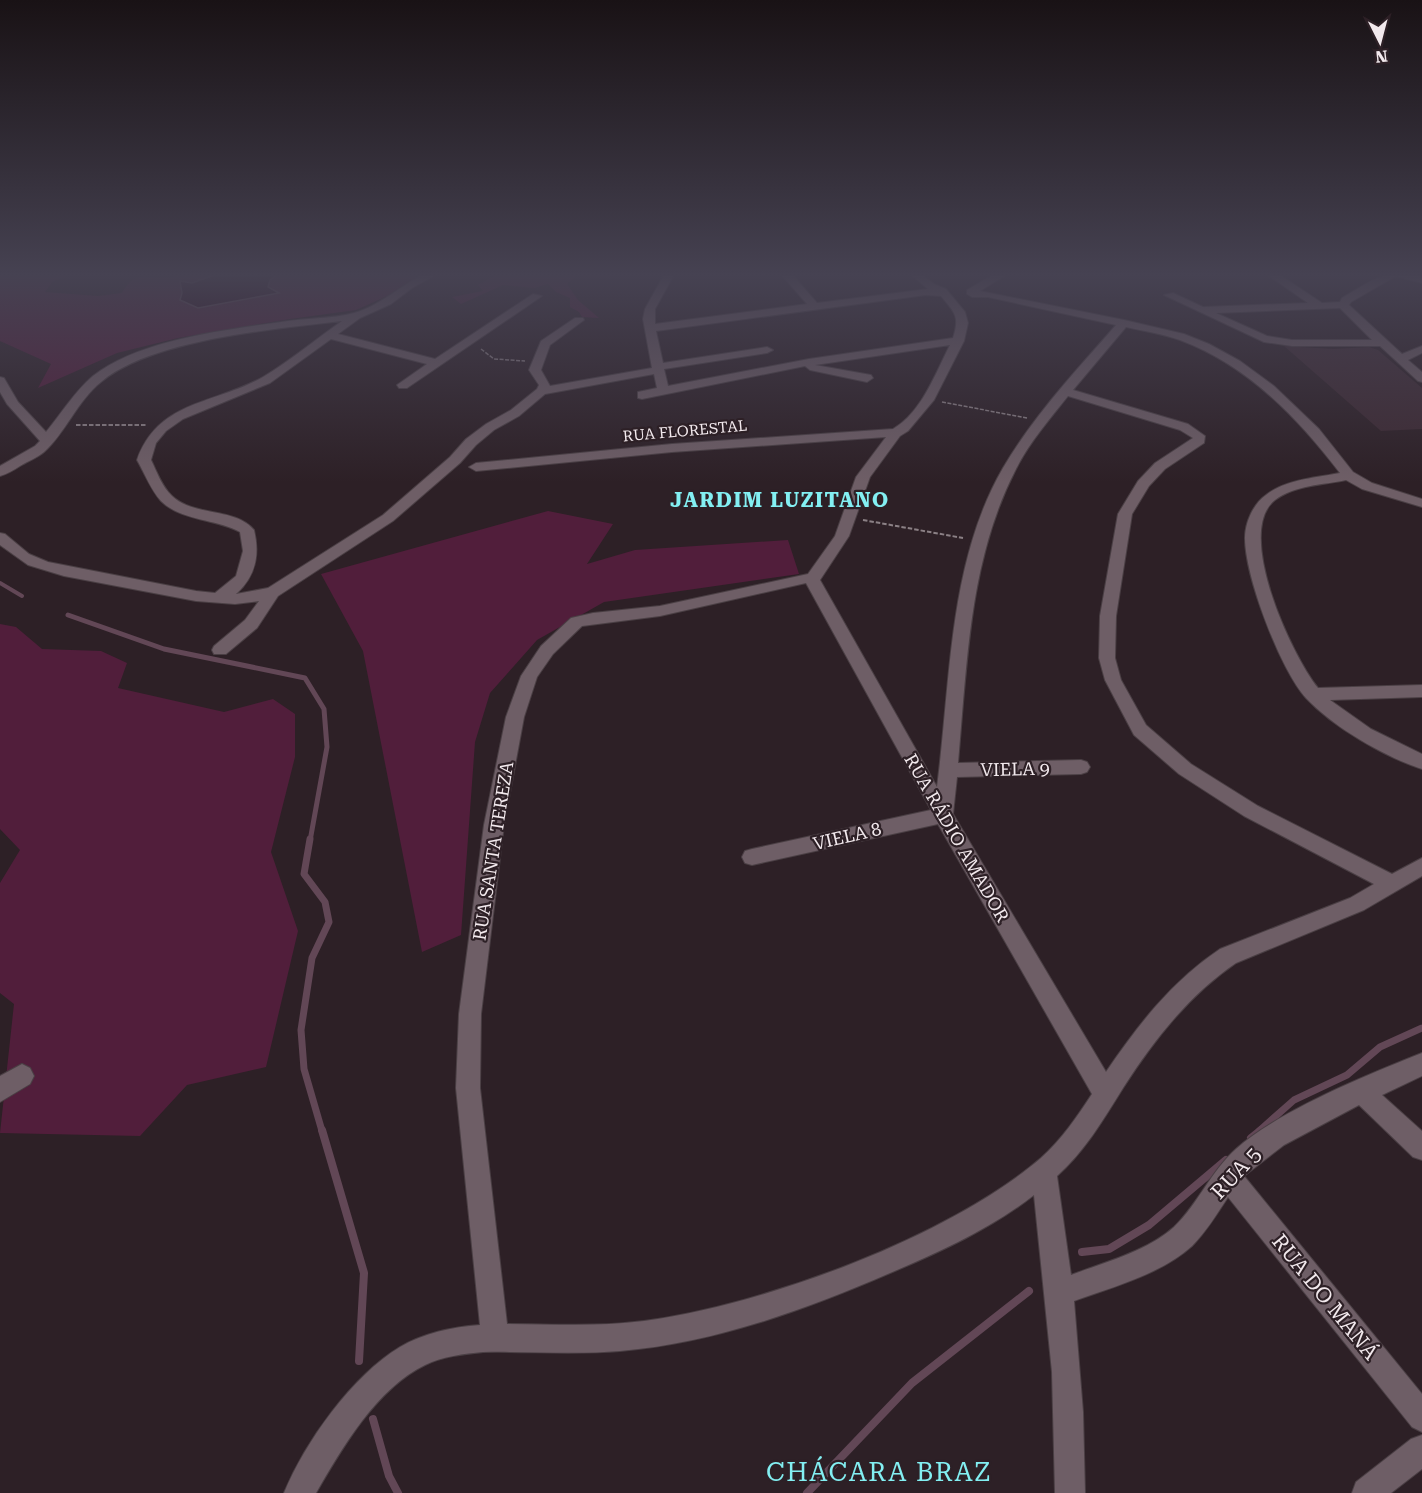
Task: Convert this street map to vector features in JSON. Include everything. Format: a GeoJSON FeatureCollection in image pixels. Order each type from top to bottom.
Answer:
{"type":"FeatureCollection","features":[{"type":"Feature","properties":{"kind":"street"},"geometry":{"type":"LineString","coordinates":[[0,472],[28,458],[47,441],[84,392],[118,364],[183,343]]}},
{"type":"Feature","properties":{"kind":"street"},"geometry":{"type":"LineString","coordinates":[[219,598],[231,591],[249,569],[250,541],[247,530],[240,525],[179,506],[168,499],[144,460],[150,442],[179,416],[266,380],[319,343]]}},
{"type":"Feature","properties":{"kind":"street"},"geometry":{"type":"LineString","coordinates":[[359,343],[436,363]]}},
{"type":"Feature","properties":{"kind":"street"},"geometry":{"type":"LineString","coordinates":[[403,385],[467,343]]}},
{"type":"Feature","properties":{"kind":"street"},"geometry":{"type":"LineString","coordinates":[[543,388],[535,370],[545,343]]}},
{"type":"Feature","properties":{"kind":"street"},"geometry":{"type":"LineString","coordinates":[[653,343],[663,390]]}},
{"type":"Feature","properties":{"kind":"street"},"geometry":{"type":"LineString","coordinates":[[642,394],[796,364],[946,343]]}},
{"type":"Feature","properties":{"kind":"street"},"geometry":{"type":"LineString","coordinates":[[812,580],[842,536],[863,477],[896,433],[904,428],[928,400],[957,343]]}},
{"type":"Feature","properties":{"kind":"street"},"geometry":{"type":"LineString","coordinates":[[943,815],[967,604],[980,541],[1009,471],[1040,420],[1107,343]]}},
{"type":"Feature","properties":{"kind":"street"},"geometry":{"type":"LineString","coordinates":[[1198,343],[1236,363],[1270,389],[1315,432],[1348,475],[1383,492],[1422,503]]}},
{"type":"Feature","properties":{"kind":"street"},"geometry":{"type":"LineString","coordinates":[[1290,343],[1384,343],[1422,378]]}},
{"type":"Feature","properties":{"kind":"street"},"geometry":{"type":"LineString","coordinates":[[1401,359],[1422,349]]}},
{"type":"Feature","properties":{"kind":"street"},"geometry":{"type":"LineString","coordinates":[[0,537],[13,550],[33,562],[73,573],[185,595],[219,598],[260,597],[273,592],[388,518],[478,437],[522,407],[543,388],[767,350]]}},
{"type":"Feature","properties":{"kind":"street"},"geometry":{"type":"LineString","coordinates":[[796,364],[867,378]]}},
{"type":"Feature","properties":{"kind":"street"},"geometry":{"type":"LineString","coordinates":[[0,381],[13,404],[47,441]]}},
{"type":"Feature","properties":{"kind":"street"},"geometry":{"type":"LineString","coordinates":[[1065,391],[1185,427],[1199,436],[1199,440],[1160,466],[1143,484],[1125,514],[1107,616],[1107,658],[1113,680],[1140,730],[1185,769],[1251,811],[1391,883]]}},
{"type":"Feature","properties":{"kind":"street"},"geometry":{"type":"LineString","coordinates":[[522,407],[541,410]]}},
{"type":"Feature","properties":{"kind":"street","name":"RUA FLORESTAL"},"geometry":{"type":"LineString","coordinates":[[476,467],[683,447],[896,433]]}},
{"type":"Feature","properties":{"kind":"street"},"geometry":{"type":"LineString","coordinates":[[1348,475],[1294,487],[1277,494],[1264,503],[1255,520],[1252,537],[1255,561],[1279,630],[1299,674],[1312,694],[1341,718],[1368,736],[1422,762]]}},
{"type":"Feature","properties":{"kind":"street","name":"RUA SANTA TEREZA"},"geometry":{"type":"LineString","coordinates":[[495,1339],[468,1088],[470,1014],[494,825],[515,717],[529,676],[547,650],[577,622],[593,618],[660,611],[805,578],[812,580]]}},
{"type":"Feature","properties":{"kind":"street","name":"RUA RÁDIO AMADOR"},"geometry":{"type":"LineString","coordinates":[[812,580],[943,815],[1105,1094]]}},
{"type":"Feature","properties":{"kind":"street"},"geometry":{"type":"LineString","coordinates":[[220,650],[251,624],[273,592]]}},
{"type":"Feature","properties":{"kind":"street"},"geometry":{"type":"LineString","coordinates":[[1312,694],[1422,691]]}},
{"type":"Feature","properties":{"kind":"street","name":"VIELA 9"},"geometry":{"type":"LineString","coordinates":[[914,763],[929,766],[950,763],[1081,767]]}},
{"type":"Feature","properties":{"kind":"street","name":"VIELA 8"},"geometry":{"type":"LineString","coordinates":[[752,858],[943,815]]}},
{"type":"Feature","properties":{"kind":"street"},"geometry":{"type":"LineString","coordinates":[[299,1493],[340,1425],[388,1375],[418,1353],[453,1341],[598,1339],[694,1327],[780,1301],[922,1246],[1001,1202],[1044,1172],[1076,1139],[1148,1034],[1190,985],[1209,968],[1228,956],[1357,904],[1422,866]]}},
{"type":"Feature","properties":{"kind":"street","name":"RUA 5"},"geometry":{"type":"LineString","coordinates":[[1060,1293],[1160,1253],[1183,1236],[1228,1177],[1253,1150],[1288,1128],[1422,1064]]}},
{"type":"Feature","properties":{"kind":"street"},"geometry":{"type":"LineString","coordinates":[[0,1090],[22,1076]]}},
{"type":"Feature","properties":{"kind":"street"},"geometry":{"type":"LineString","coordinates":[[1363,1093],[1422,1148]]}},
{"type":"Feature","properties":{"kind":"street"},"geometry":{"type":"LineString","coordinates":[[1044,1172],[1060,1293],[1071,1460],[1070,1493]]}},
{"type":"Feature","properties":{"kind":"street","name":"RUA DO MANÁ"},"geometry":{"type":"LineString","coordinates":[[1228,1177],[1422,1417]]}},
{"type":"Feature","properties":{"kind":"street"},"geometry":{"type":"LineString","coordinates":[[1367,1493],[1422,1450]]}},
{"type":"Feature","properties":{"kind":"path"},"geometry":{"type":"LineString","coordinates":[[472,343],[494,359],[537,362]]}},
{"type":"Feature","properties":{"kind":"path"},"geometry":{"type":"LineString","coordinates":[[928,400],[1040,420]]}},
{"type":"Feature","properties":{"kind":"path"},"geometry":{"type":"LineString","coordinates":[[60,425],[167,425]]}},
{"type":"Feature","properties":{"kind":"path"},"geometry":{"type":"LineString","coordinates":[[849,518],[980,541]]}},
{"type":"Feature","properties":{"kind":"shaded area"},"geometry":{"type":"Polygon","coordinates":[[[4,343],[159,343],[117,353],[38,388],[51,364],[4,343]]]}},
{"type":"Feature","properties":{"kind":"shaded area"},"geometry":{"type":"Polygon","coordinates":[[[1284,346],[1334,349],[1369,347],[1378,350],[1422,388],[1422,429],[1381,431],[1284,346]]]}},
{"type":"Feature","properties":{"kind":"shaded area"},"geometry":{"type":"Polygon","coordinates":[[[548,511],[613,524],[587,564],[635,550],[788,540],[799,574],[604,602],[537,640],[490,693],[475,742],[461,935],[422,952],[363,651],[321,574],[548,511]]]}},
{"type":"Feature","properties":{"kind":"shaded area"},"geometry":{"type":"Polygon","coordinates":[[[0,624],[16,627],[42,649],[101,651],[127,663],[118,688],[224,712],[273,699],[295,714],[295,757],[271,852],[298,931],[266,1067],[187,1085],[140,1136],[0,1133],[14,1004],[0,993],[0,883],[20,850],[0,829],[0,624]]]}},
{"type":"Feature","properties":{"kind":"waterway"},"geometry":{"type":"LineString","coordinates":[[0,583],[22,596]]}},
{"type":"Feature","properties":{"kind":"waterway"},"geometry":{"type":"LineString","coordinates":[[68,615],[164,649],[305,678],[324,709],[327,747],[310,841]]}},
{"type":"Feature","properties":{"kind":"waterway"},"geometry":{"type":"LineString","coordinates":[[310,839],[304,874],[325,902],[329,922],[312,958],[301,1030],[304,1069],[322,1131]]}},
{"type":"Feature","properties":{"kind":"waterway"},"geometry":{"type":"LineString","coordinates":[[1259,1131],[1294,1100],[1347,1075],[1380,1047],[1422,1028]]}},
{"type":"Feature","properties":{"kind":"waterway"},"geometry":{"type":"LineString","coordinates":[[322,1130],[364,1273],[359,1361]]}},
{"type":"Feature","properties":{"kind":"waterway"},"geometry":{"type":"LineString","coordinates":[[1251,1138],[1261,1130]]}},
{"type":"Feature","properties":{"kind":"waterway"},"geometry":{"type":"LineString","coordinates":[[1082,1252],[1109,1249],[1149,1225],[1226,1160]]}},
{"type":"Feature","properties":{"kind":"waterway"},"geometry":{"type":"LineString","coordinates":[[807,1493],[912,1383],[1029,1291]]}},
{"type":"Feature","properties":{"kind":"waterway"},"geometry":{"type":"LineString","coordinates":[[373,1419],[389,1476],[398,1493]]}},
{"type":"Feature","properties":{"kind":"district","name":"JARDIM LUZITANO"},"geometry":{"type":"Point","coordinates":[780,500]}},
{"type":"Feature","properties":{"kind":"district","name":"CHÁCARA BRAZ"},"geometry":{"type":"Point","coordinates":[879,1472]}}]}
